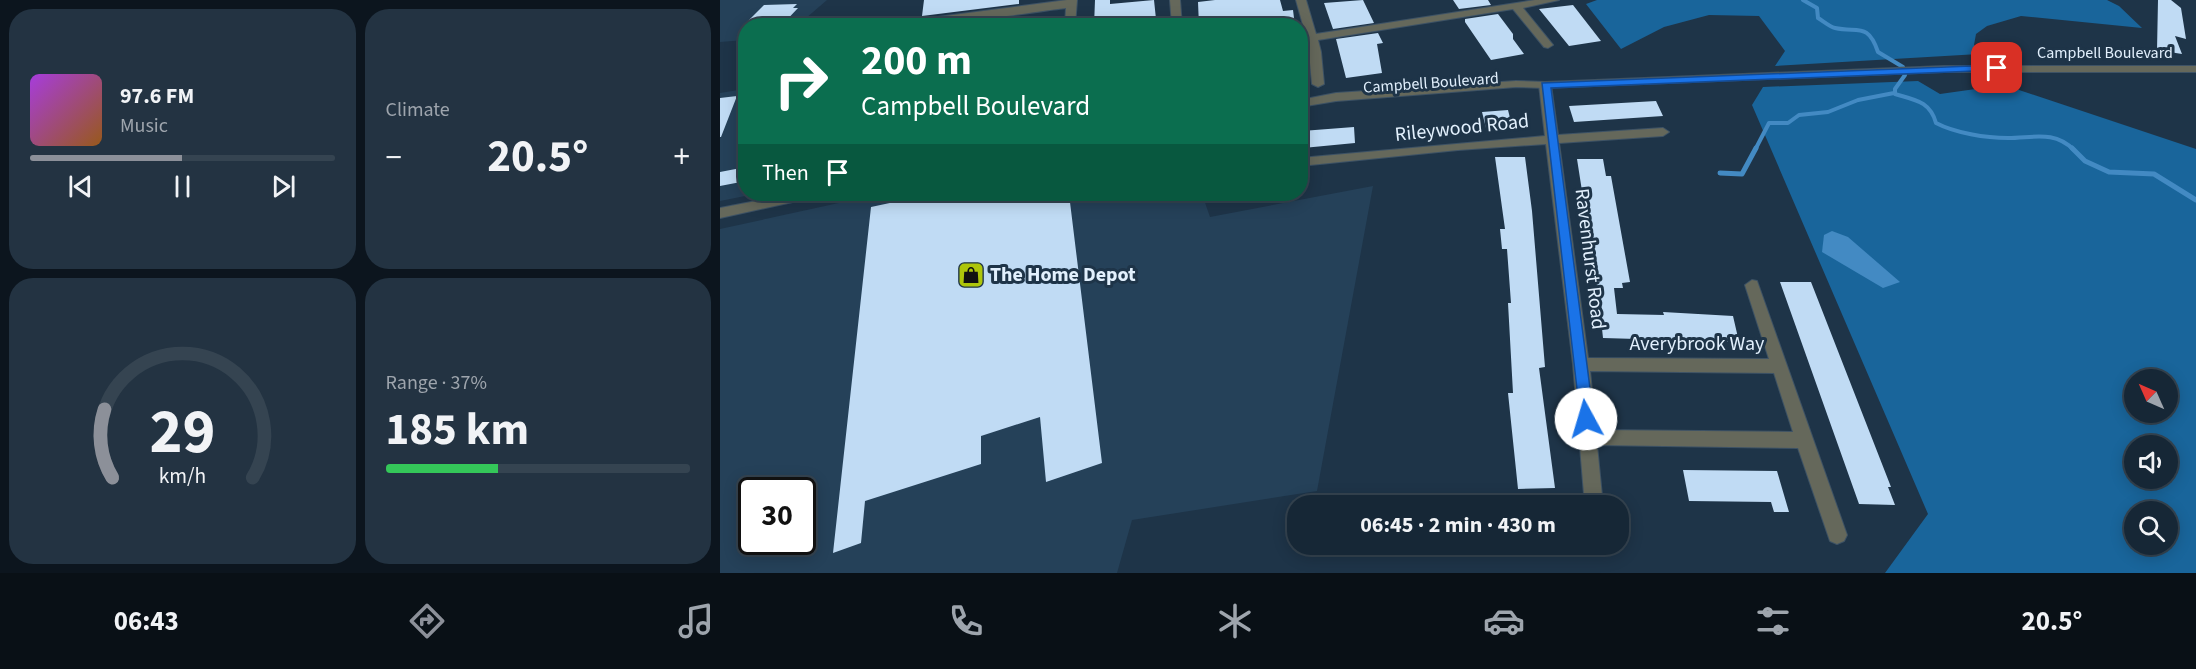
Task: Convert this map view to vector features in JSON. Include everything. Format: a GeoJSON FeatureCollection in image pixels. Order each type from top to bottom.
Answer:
{"type":"FeatureCollection","features":[{"type":"Feature","properties":{"kind":"street"},"geometry":{"type":"LineString","coordinates":[[1175,0],[1176,18]]}},
{"type":"Feature","properties":{"kind":"street"},"geometry":{"type":"LineString","coordinates":[[1301,0],[1303,18]]}},
{"type":"Feature","properties":{"kind":"street"},"geometry":{"type":"LineString","coordinates":[[1308,39],[1554,0]]}},
{"type":"Feature","properties":{"kind":"street"},"geometry":{"type":"LineString","coordinates":[[952,18],[1071,2],[1070,18]]}},
{"type":"Feature","properties":{"kind":"street"},"geometry":{"type":"LineString","coordinates":[[1516,6],[1548,45]]}},
{"type":"Feature","properties":{"kind":"street"},"geometry":{"type":"LineString","coordinates":[[1308,44],[1319,71],[1318,84]]}},
{"type":"Feature","properties":{"kind":"street","name":"Campbell Boulevard"},"geometry":{"type":"LineString","coordinates":[[1308,104],[1337,106],[1503,95],[1545,86],[1788,75],[1944,69],[2196,69]]}},
{"type":"Feature","properties":{"kind":"street","name":"Ravenhurst Road"},"geometry":{"type":"LineString","coordinates":[[1545,86],[1581,364],[1593,495]]}},
{"type":"Feature","properties":{"kind":"street","name":"Rileywood Road"},"geometry":{"type":"LineString","coordinates":[[1308,161],[1551,139],[1664,132]]}},
{"type":"Feature","properties":{"kind":"street"},"geometry":{"type":"LineString","coordinates":[[720,213],[777,201]]}},
{"type":"Feature","properties":{"kind":"street"},"geometry":{"type":"LineString","coordinates":[[1752,285],[1777,366],[1837,535]]}},
{"type":"Feature","properties":{"kind":"street","name":"Averybrook Way"},"geometry":{"type":"LineString","coordinates":[[1581,364],[1777,366]]}},
{"type":"Feature","properties":{"kind":"street"},"geometry":{"type":"LineString","coordinates":[[1588,437],[1803,440]]}},
{"type":"Feature","properties":{"kind":"shaded area"},"geometry":{"type":"Polygon","coordinates":[[[720,0],[827,0],[806,18],[738,18],[738,41],[720,42],[720,0]]]}},
{"type":"Feature","properties":{"kind":"shaded area"},"geometry":{"type":"Polygon","coordinates":[[[1597,0],[2107,0],[2119,6],[2142,28],[2021,16],[1987,26],[1976,34],[1974,45],[1979,54],[1775,66],[1785,51],[1759,16],[1709,15],[1664,27],[1621,49],[1586,4],[1597,0]]]}},
{"type":"Feature","properties":{"kind":"shaded area"},"geometry":{"type":"Polygon","coordinates":[[[1918,81],[1940,94],[2004,85],[2196,149],[2196,573],[1885,573],[1928,514],[1752,105],[1763,87],[1918,81]]]}},
{"type":"Feature","properties":{"kind":"shaded area"},"geometry":{"type":"Polygon","coordinates":[[[738,90],[738,197],[720,201],[720,93],[738,90]]]}},
{"type":"Feature","properties":{"kind":"shaded area"},"geometry":{"type":"Polygon","coordinates":[[[1373,186],[1317,491],[1132,520],[1117,573],[720,573],[720,229],[848,201],[1204,201],[1210,217],[1294,201],[1308,201],[1308,198],[1373,186]]]}},
{"type":"Feature","properties":{"kind":"shaded area"},"geometry":{"type":"Polygon","coordinates":[[[1832,231],[1848,237],[1900,282],[1883,288],[1822,252],[1824,235],[1832,231]]]}},
{"type":"Feature","properties":{"kind":"building"},"geometry":{"type":"Polygon","coordinates":[[[924,0],[1019,0],[1019,4],[922,16],[924,0]]]}},
{"type":"Feature","properties":{"kind":"building"},"geometry":{"type":"Polygon","coordinates":[[[1095,0],[1110,0],[1110,4],[1154,0],[1156,18],[1094,18],[1095,0]]]}},
{"type":"Feature","properties":{"kind":"building"},"geometry":{"type":"Polygon","coordinates":[[[1280,0],[1283,11],[1293,10],[1294,18],[1199,18],[1198,2],[1280,0]]]}},
{"type":"Feature","properties":{"kind":"building"},"geometry":{"type":"Polygon","coordinates":[[[1363,0],[1374,23],[1333,29],[1324,3],[1363,0]]]}},
{"type":"Feature","properties":{"kind":"building"},"geometry":{"type":"Polygon","coordinates":[[[1453,0],[1488,0],[1491,5],[1459,9],[1453,0]]]}},
{"type":"Feature","properties":{"kind":"building"},"geometry":{"type":"Polygon","coordinates":[[[2158,0],[2171,0],[2181,8],[2186,39],[2175,36],[2182,54],[2157,50],[2158,0]]]}},
{"type":"Feature","properties":{"kind":"building"},"geometry":{"type":"Polygon","coordinates":[[[797,4],[793,8],[798,8],[789,18],[751,18],[764,5],[797,4]]]}},
{"type":"Feature","properties":{"kind":"building"},"geometry":{"type":"Polygon","coordinates":[[[1573,5],[1601,41],[1569,46],[1539,9],[1573,5]]]}},
{"type":"Feature","properties":{"kind":"building"},"geometry":{"type":"Polygon","coordinates":[[[1498,14],[1524,54],[1491,60],[1465,22],[1465,19],[1498,14]]]}},
{"type":"Feature","properties":{"kind":"building"},"geometry":{"type":"Polygon","coordinates":[[[1378,33],[1383,43],[1377,44],[1382,73],[1346,78],[1336,39],[1378,33]]]}},
{"type":"Feature","properties":{"kind":"building"},"geometry":{"type":"Polygon","coordinates":[[[737,96],[721,137],[720,137],[720,98],[737,96]]]}},
{"type":"Feature","properties":{"kind":"building"},"geometry":{"type":"Polygon","coordinates":[[[1656,101],[1663,116],[1574,122],[1569,106],[1656,101]]]}},
{"type":"Feature","properties":{"kind":"building"},"geometry":{"type":"Polygon","coordinates":[[[1508,110],[1512,126],[1486,128],[1482,112],[1508,110]]]}},
{"type":"Feature","properties":{"kind":"building"},"geometry":{"type":"Polygon","coordinates":[[[1354,127],[1355,143],[1308,148],[1308,131],[1354,127]]]}},
{"type":"Feature","properties":{"kind":"building"},"geometry":{"type":"Polygon","coordinates":[[[1495,157],[1525,157],[1532,211],[1545,367],[1539,368],[1555,488],[1518,489],[1508,393],[1513,393],[1508,303],[1511,303],[1507,249],[1502,249],[1500,229],[1505,229],[1495,157]]]}},
{"type":"Feature","properties":{"kind":"building"},"geometry":{"type":"Polygon","coordinates":[[[1577,159],[1603,159],[1606,176],[1611,176],[1630,282],[1622,283],[1623,288],[1614,288],[1617,314],[1664,315],[1663,312],[1733,316],[1739,342],[1603,338],[1600,310],[1602,310],[1584,224],[1587,223],[1577,159]]]}},
{"type":"Feature","properties":{"kind":"building"},"geometry":{"type":"Polygon","coordinates":[[[738,169],[738,183],[720,186],[720,172],[738,169]]]}},
{"type":"Feature","properties":{"kind":"building","name":"The Home Depot"},"geometry":{"type":"Polygon","coordinates":[[[899,201],[1070,201],[1102,463],[1046,482],[1040,417],[981,436],[981,464],[865,501],[861,543],[833,553],[871,207],[899,201]]]}},
{"type":"Feature","properties":{"kind":"building"},"geometry":{"type":"Polygon","coordinates":[[[1780,282],[1811,282],[1891,487],[1888,487],[1895,505],[1859,504],[1780,282]]]}},
{"type":"Feature","properties":{"kind":"building"},"geometry":{"type":"Polygon","coordinates":[[[1683,470],[1777,471],[1789,512],[1774,512],[1771,502],[1689,501],[1683,470]]]}},
{"type":"Feature","properties":{"kind":"waterway"},"geometry":{"type":"LineString","coordinates":[[1803,0],[1817,8],[1818,18],[1831,26],[1861,31],[1870,36],[1878,52],[1903,67],[1905,75],[1895,89],[1895,94],[1926,106],[1936,123],[1952,130],[1981,136],[2051,137],[2074,150]]}},
{"type":"Feature","properties":{"kind":"waterway"},"geometry":{"type":"LineString","coordinates":[[1755,150],[1769,123],[1788,123],[1799,115],[1828,112],[1858,100],[1894,93]]}},
{"type":"Feature","properties":{"kind":"waterway"},"geometry":{"type":"LineString","coordinates":[[1720,173],[1742,174],[1756,148]]}},
{"type":"Feature","properties":{"kind":"waterway"},"geometry":{"type":"LineString","coordinates":[[2074,150],[2085,161],[2109,172],[2154,174],[2196,200]]}},
{"type":"Feature","properties":{"kind":"place","name":"The Home Depot"},"geometry":{"type":"Point","coordinates":[971,275]}},
{"type":"Feature","properties":{"kind":"route"},"geometry":{"type":"LineString","coordinates":[[1586,419],[1545,86],[1643,80],[1997,68]]}}]}
